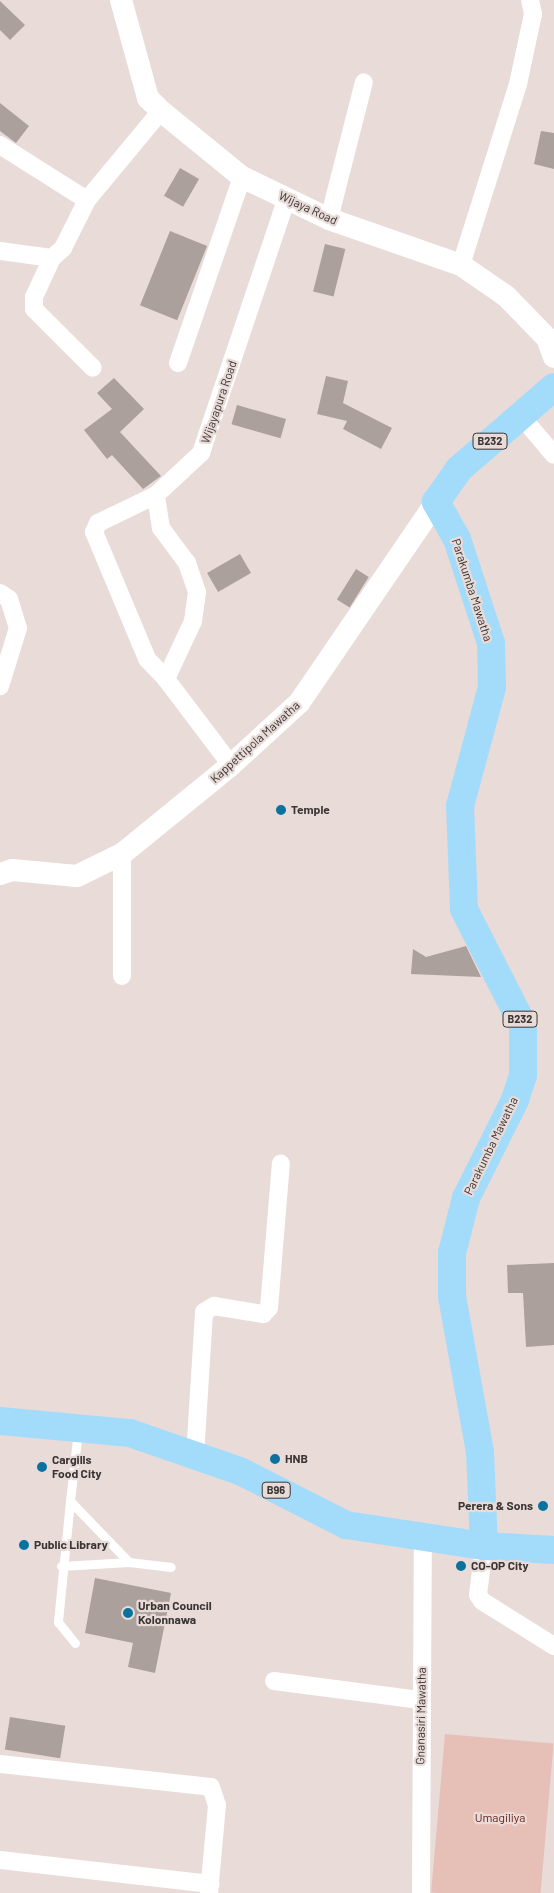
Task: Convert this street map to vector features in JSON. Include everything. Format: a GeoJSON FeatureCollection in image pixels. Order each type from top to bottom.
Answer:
{"type":"FeatureCollection","features":[{"type":"Feature","properties":{"kind":"main road","name":"B232"},"geometry":{"type":"LineString","coordinates":[[436,502],[459,468],[554,387]]}},
{"type":"Feature","properties":{"kind":"main road","name":"Parakumba Mawatha"},"geometry":{"type":"LineString","coordinates":[[436,502],[457,538],[491,643],[492,687],[460,806],[464,909],[523,1026],[523,1075],[515,1100],[466,1198],[452,1253],[452,1296],[480,1452],[484,1546]]}},
{"type":"Feature","properties":{"kind":"main road","name":"B96"},"geometry":{"type":"LineString","coordinates":[[0,1421],[130,1433],[240,1471],[346,1525],[484,1546],[554,1550]]}},
{"type":"Feature","properties":{"kind":"street","name":"Wijaya Road"},"geometry":{"type":"LineString","coordinates":[[121,0],[148,98],[160,111],[242,177],[329,220],[461,265],[506,296],[547,338],[554,357]]}},
{"type":"Feature","properties":{"kind":"street"},"geometry":{"type":"LineString","coordinates":[[461,265],[518,84],[533,14],[530,0]]}},
{"type":"Feature","properties":{"kind":"street"},"geometry":{"type":"LineString","coordinates":[[329,220],[364,82]]}},
{"type":"Feature","properties":{"kind":"street"},"geometry":{"type":"LineString","coordinates":[[93,368],[34,309],[34,297],[52,258],[63,248],[87,200],[160,111]]}},
{"type":"Feature","properties":{"kind":"street"},"geometry":{"type":"LineString","coordinates":[[0,145],[87,200]]}},
{"type":"Feature","properties":{"kind":"street"},"geometry":{"type":"LineString","coordinates":[[178,364],[242,177]]}},
{"type":"Feature","properties":{"kind":"street","name":"Wijayapura Road"},"geometry":{"type":"LineString","coordinates":[[166,679],[147,659],[94,532],[98,523],[156,495],[200,453],[286,198]]}},
{"type":"Feature","properties":{"kind":"street"},"geometry":{"type":"LineString","coordinates":[[0,251],[52,258]]}},
{"type":"Feature","properties":{"kind":"street"},"geometry":{"type":"LineString","coordinates":[[520,415],[554,455]]}},
{"type":"Feature","properties":{"kind":"street"},"geometry":{"type":"LineString","coordinates":[[156,495],[160,528],[187,563],[196,592],[194,621],[166,679],[231,765]]}},
{"type":"Feature","properties":{"kind":"street","name":"Kappettipola Mawatha"},"geometry":{"type":"LineString","coordinates":[[0,874],[12,870],[77,876],[122,854],[231,765],[299,703],[436,502]]}},
{"type":"Feature","properties":{"kind":"street"},"geometry":{"type":"LineString","coordinates":[[0,593],[9,599],[18,628],[0,686]]}},
{"type":"Feature","properties":{"kind":"street"},"geometry":{"type":"LineString","coordinates":[[122,854],[122,976]]}},
{"type":"Feature","properties":{"kind":"street"},"geometry":{"type":"LineString","coordinates":[[195,1456],[204,1312],[214,1306],[263,1314],[269,1308],[282,1163]]}},
{"type":"Feature","properties":{"kind":"street","name":"Gnanasiri Mawatha"},"geometry":{"type":"LineString","coordinates":[[420,1893],[423,1538]]}},
{"type":"Feature","properties":{"kind":"street"},"geometry":{"type":"LineString","coordinates":[[484,1546],[478,1595],[482,1601],[554,1646]]}},
{"type":"Feature","properties":{"kind":"street"},"geometry":{"type":"LineString","coordinates":[[274,1681],[421,1700]]}},
{"type":"Feature","properties":{"kind":"street"},"geometry":{"type":"LineString","coordinates":[[0,1764],[211,1787],[217,1805],[210,1889],[0,1860]]}},
{"type":"Feature","properties":{"kind":"lane"},"geometry":{"type":"LineString","coordinates":[[75,1643],[58,1622],[61,1566],[78,1427]]}},
{"type":"Feature","properties":{"kind":"lane"},"geometry":{"type":"LineString","coordinates":[[70,1501],[129,1562]]}},
{"type":"Feature","properties":{"kind":"lane"},"geometry":{"type":"LineString","coordinates":[[61,1566],[129,1562],[171,1567]]}},
{"type":"Feature","properties":{"kind":"green space","name":"Umagiliya"},"geometry":{"type":"Polygon","coordinates":[[[445,1734],[554,1743],[541,1893],[431,1892],[445,1734]]]}},
{"type":"Feature","properties":{"kind":"building"},"geometry":{"type":"Polygon","coordinates":[[[0,1],[25,25],[10,40],[0,30],[0,1]]]}},
{"type":"Feature","properties":{"kind":"building"},"geometry":{"type":"Polygon","coordinates":[[[0,103],[29,126],[16,143],[0,131],[0,103]]]}},
{"type":"Feature","properties":{"kind":"building"},"geometry":{"type":"Polygon","coordinates":[[[541,131],[554,133],[554,169],[534,164],[541,131]]]}},
{"type":"Feature","properties":{"kind":"building"},"geometry":{"type":"Polygon","coordinates":[[[180,168],[199,179],[183,207],[164,196],[180,168]]]}},
{"type":"Feature","properties":{"kind":"building"},"geometry":{"type":"Polygon","coordinates":[[[170,231],[207,246],[177,320],[140,305],[170,231]]]}},
{"type":"Feature","properties":{"kind":"building"},"geometry":{"type":"Polygon","coordinates":[[[325,244],[345,249],[334,297],[313,292],[325,244]]]}},
{"type":"Feature","properties":{"kind":"building"},"geometry":{"type":"Polygon","coordinates":[[[326,376],[348,381],[343,403],[392,428],[381,449],[343,429],[347,421],[317,414],[326,376]]]}},
{"type":"Feature","properties":{"kind":"building"},"geometry":{"type":"Polygon","coordinates":[[[114,378],[144,409],[120,432],[161,476],[143,489],[112,455],[107,459],[84,430],[112,409],[97,393],[114,378]]]}},
{"type":"Feature","properties":{"kind":"building"},"geometry":{"type":"Polygon","coordinates":[[[237,405],[286,419],[281,438],[231,424],[237,405]]]}},
{"type":"Feature","properties":{"kind":"building"},"geometry":{"type":"Polygon","coordinates":[[[240,554],[251,573],[218,592],[207,573],[240,554]]]}},
{"type":"Feature","properties":{"kind":"building"},"geometry":{"type":"Polygon","coordinates":[[[356,569],[369,577],[350,607],[337,600],[356,569]]]}},
{"type":"Feature","properties":{"kind":"building"},"geometry":{"type":"Polygon","coordinates":[[[466,946],[481,977],[411,974],[413,949],[426,957],[466,946]]]}},
{"type":"Feature","properties":{"kind":"building"},"geometry":{"type":"Polygon","coordinates":[[[554,1263],[554,1345],[526,1347],[523,1293],[508,1293],[507,1265],[554,1263]]]}},
{"type":"Feature","properties":{"kind":"building","name":"Urban Council Kolonnawa"},"geometry":{"type":"Polygon","coordinates":[[[95,1578],[171,1593],[155,1673],[128,1667],[133,1643],[85,1633],[95,1578]]]}},
{"type":"Feature","properties":{"kind":"building"},"geometry":{"type":"Polygon","coordinates":[[[10,1717],[65,1726],[60,1758],[5,1750],[10,1717]]]}},
{"type":"Feature","properties":{"kind":"place","name":"Temple"},"geometry":{"type":"Point","coordinates":[281,810]}},
{"type":"Feature","properties":{"kind":"place","name":"HNB"},"geometry":{"type":"Point","coordinates":[275,1459]}},
{"type":"Feature","properties":{"kind":"place","name":"Cargills Food City"},"geometry":{"type":"Point","coordinates":[42,1467]}},
{"type":"Feature","properties":{"kind":"place","name":"Perera & Sons"},"geometry":{"type":"Point","coordinates":[543,1506]}},
{"type":"Feature","properties":{"kind":"place","name":"Public Library"},"geometry":{"type":"Point","coordinates":[24,1545]}},
{"type":"Feature","properties":{"kind":"place","name":"CO-OP City"},"geometry":{"type":"Point","coordinates":[461,1566]}},
{"type":"Feature","properties":{"kind":"place","name":"Urban Council Kolonnawa"},"geometry":{"type":"Point","coordinates":[128,1613]}}]}
